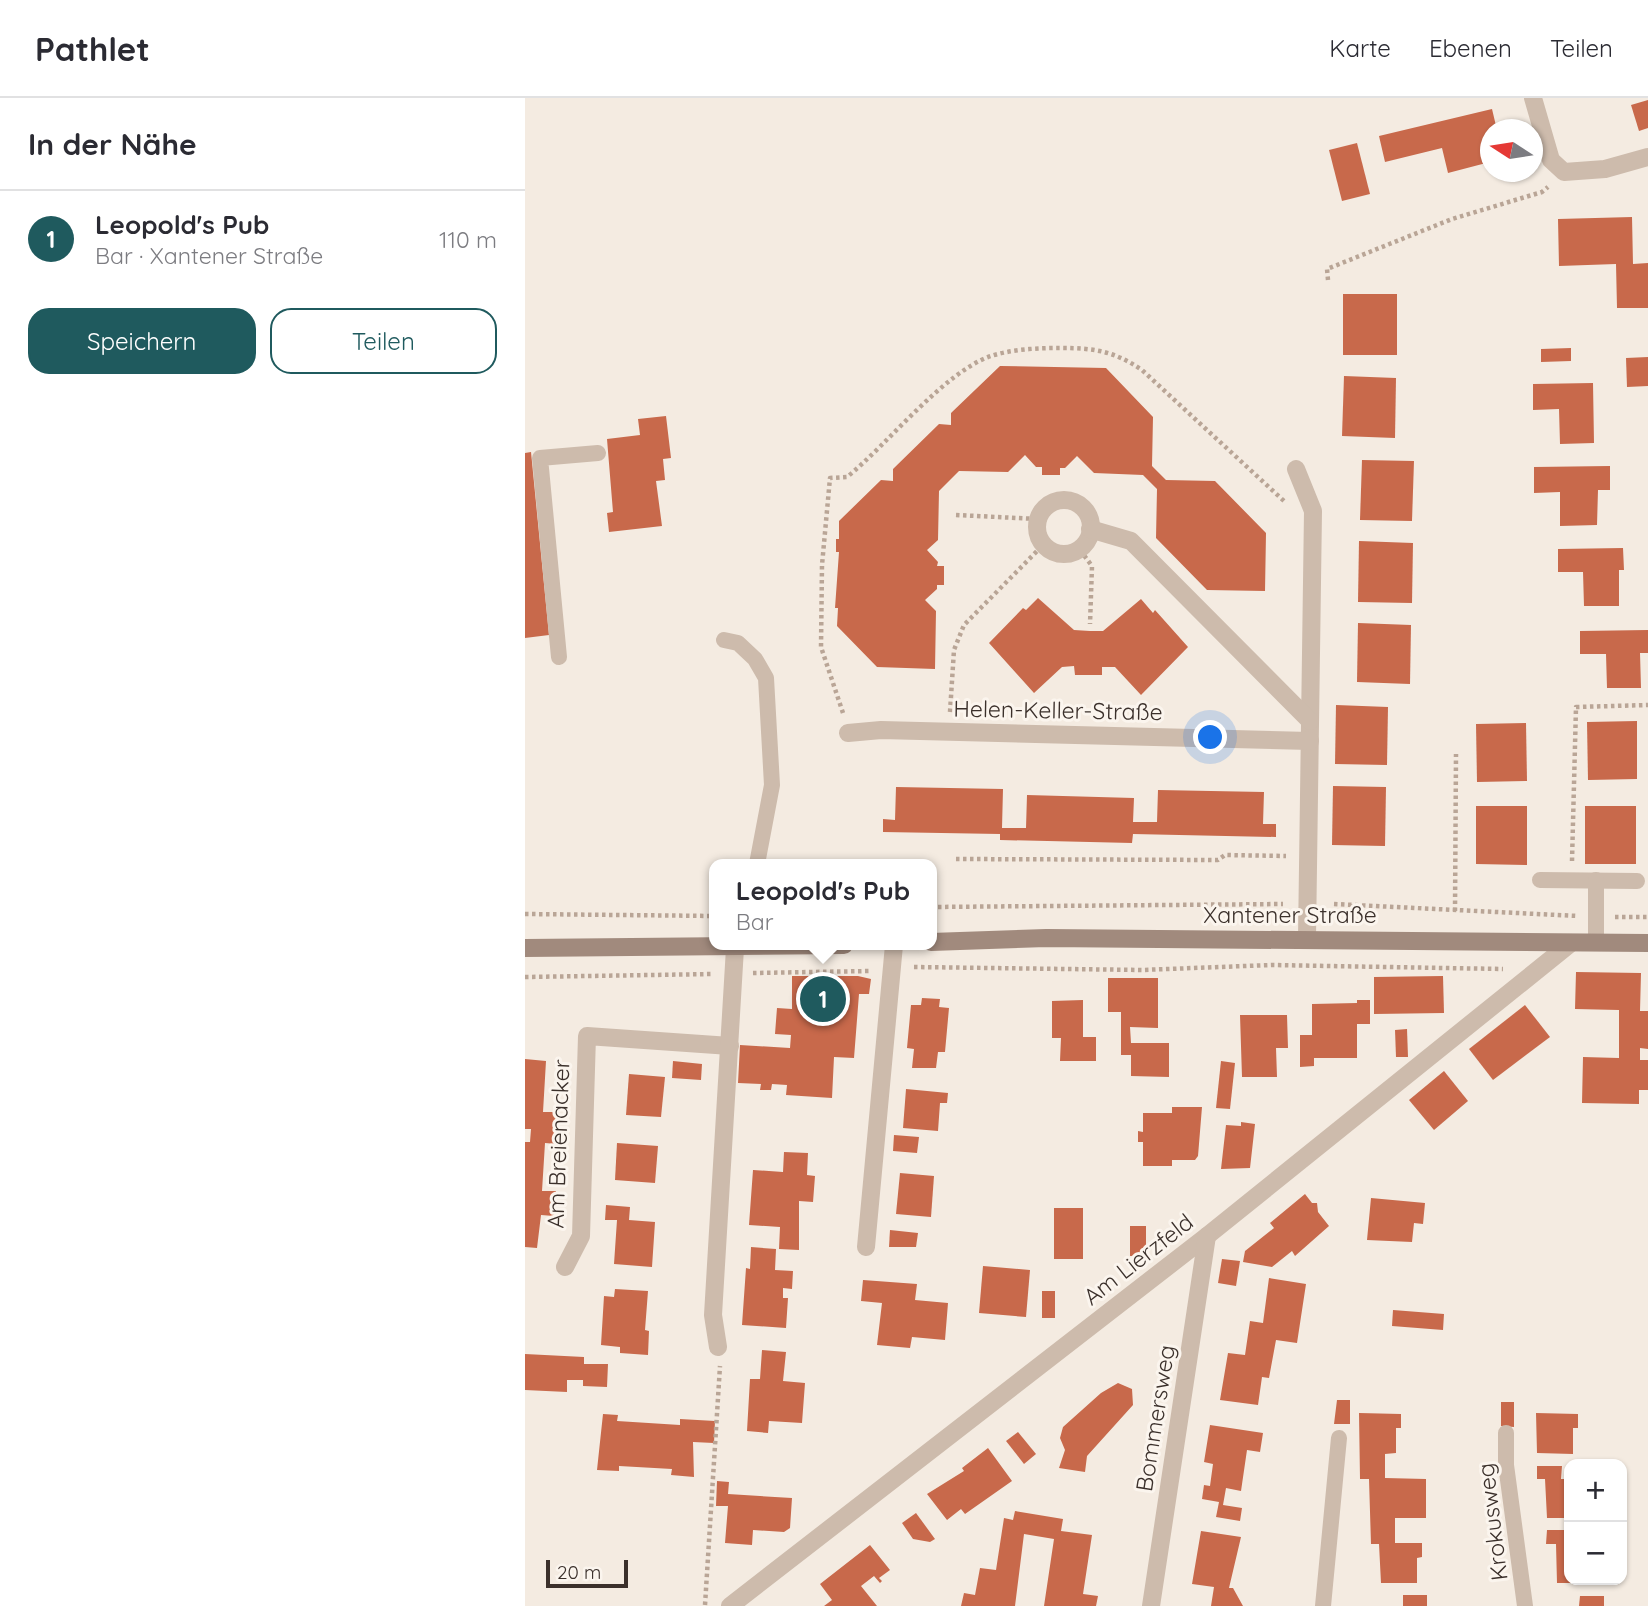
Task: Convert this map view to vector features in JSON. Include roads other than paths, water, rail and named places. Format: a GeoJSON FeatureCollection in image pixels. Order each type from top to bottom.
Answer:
{"type":"FeatureCollection","features":[{"type":"Feature","properties":{"kind":"main road","name":"Xantener Straße"},"geometry":{"type":"LineString","coordinates":[[937,942],[1046,938],[1648,943]]}},
{"type":"Feature","properties":{"kind":"main road"},"geometry":{"type":"LineString","coordinates":[[525,948],[709,947]]}},
{"type":"Feature","properties":{"kind":"street"},"geometry":{"type":"LineString","coordinates":[[1533,98],[1551,160],[1564,172],[1605,169],[1648,157]]}},
{"type":"Feature","properties":{"kind":"street"},"geometry":{"type":"LineString","coordinates":[[1296,469],[1313,511],[1307,939]]}},
{"type":"Feature","properties":{"kind":"street"},"geometry":{"type":"LineString","coordinates":[[1065,500],[1082,508],[1090,529],[1079,549],[1059,554],[1043,545],[1037,530],[1038,519],[1052,503],[1065,500]]}},
{"type":"Feature","properties":{"kind":"street"},"geometry":{"type":"LineString","coordinates":[[1090,529],[1131,541],[1310,721]]}},
{"type":"Feature","properties":{"kind":"street","name":"Helen-Keller-Straße"},"geometry":{"type":"LineString","coordinates":[[848,733],[881,730],[1310,741]]}},
{"type":"Feature","properties":{"kind":"street","name":"Am Lierzfeld"},"geometry":{"type":"LineString","coordinates":[[730,1606],[1207,1236],[1571,943]]}},
{"type":"Feature","properties":{"kind":"street"},"geometry":{"type":"LineString","coordinates":[[718,1348],[713,1315],[735,950]]}},
{"type":"Feature","properties":{"kind":"street"},"geometry":{"type":"LineString","coordinates":[[866,1247],[894,950]]}},
{"type":"Feature","properties":{"kind":"street","name":"Am Breienacker"},"geometry":{"type":"LineString","coordinates":[[565,1267],[581,1236],[587,1036],[730,1046]]}},
{"type":"Feature","properties":{"kind":"street","name":"Bommersweg"},"geometry":{"type":"LineString","coordinates":[[1151,1606],[1207,1236]]}},
{"type":"Feature","properties":{"kind":"lane"},"geometry":{"type":"LineString","coordinates":[[559,657],[540,458],[598,453]]}},
{"type":"Feature","properties":{"kind":"lane"},"geometry":{"type":"LineString","coordinates":[[724,640],[738,643],[755,659],[766,678],[772,785],[758,859]]}},
{"type":"Feature","properties":{"kind":"lane"},"geometry":{"type":"LineString","coordinates":[[1540,880],[1637,881]]}},
{"type":"Feature","properties":{"kind":"lane"},"geometry":{"type":"LineString","coordinates":[[1596,880],[1596,943]]}},
{"type":"Feature","properties":{"kind":"lane","name":"Krokusweg"},"geometry":{"type":"LineString","coordinates":[[1506,1433],[1506,1465],[1525,1606]]}},
{"type":"Feature","properties":{"kind":"lane"},"geometry":{"type":"LineString","coordinates":[[1323,1606],[1339,1438]]}},
{"type":"Feature","properties":{"kind":"place","name":"Leopold's Pub"},"geometry":{"type":"Point","coordinates":[823,999]}}]}
